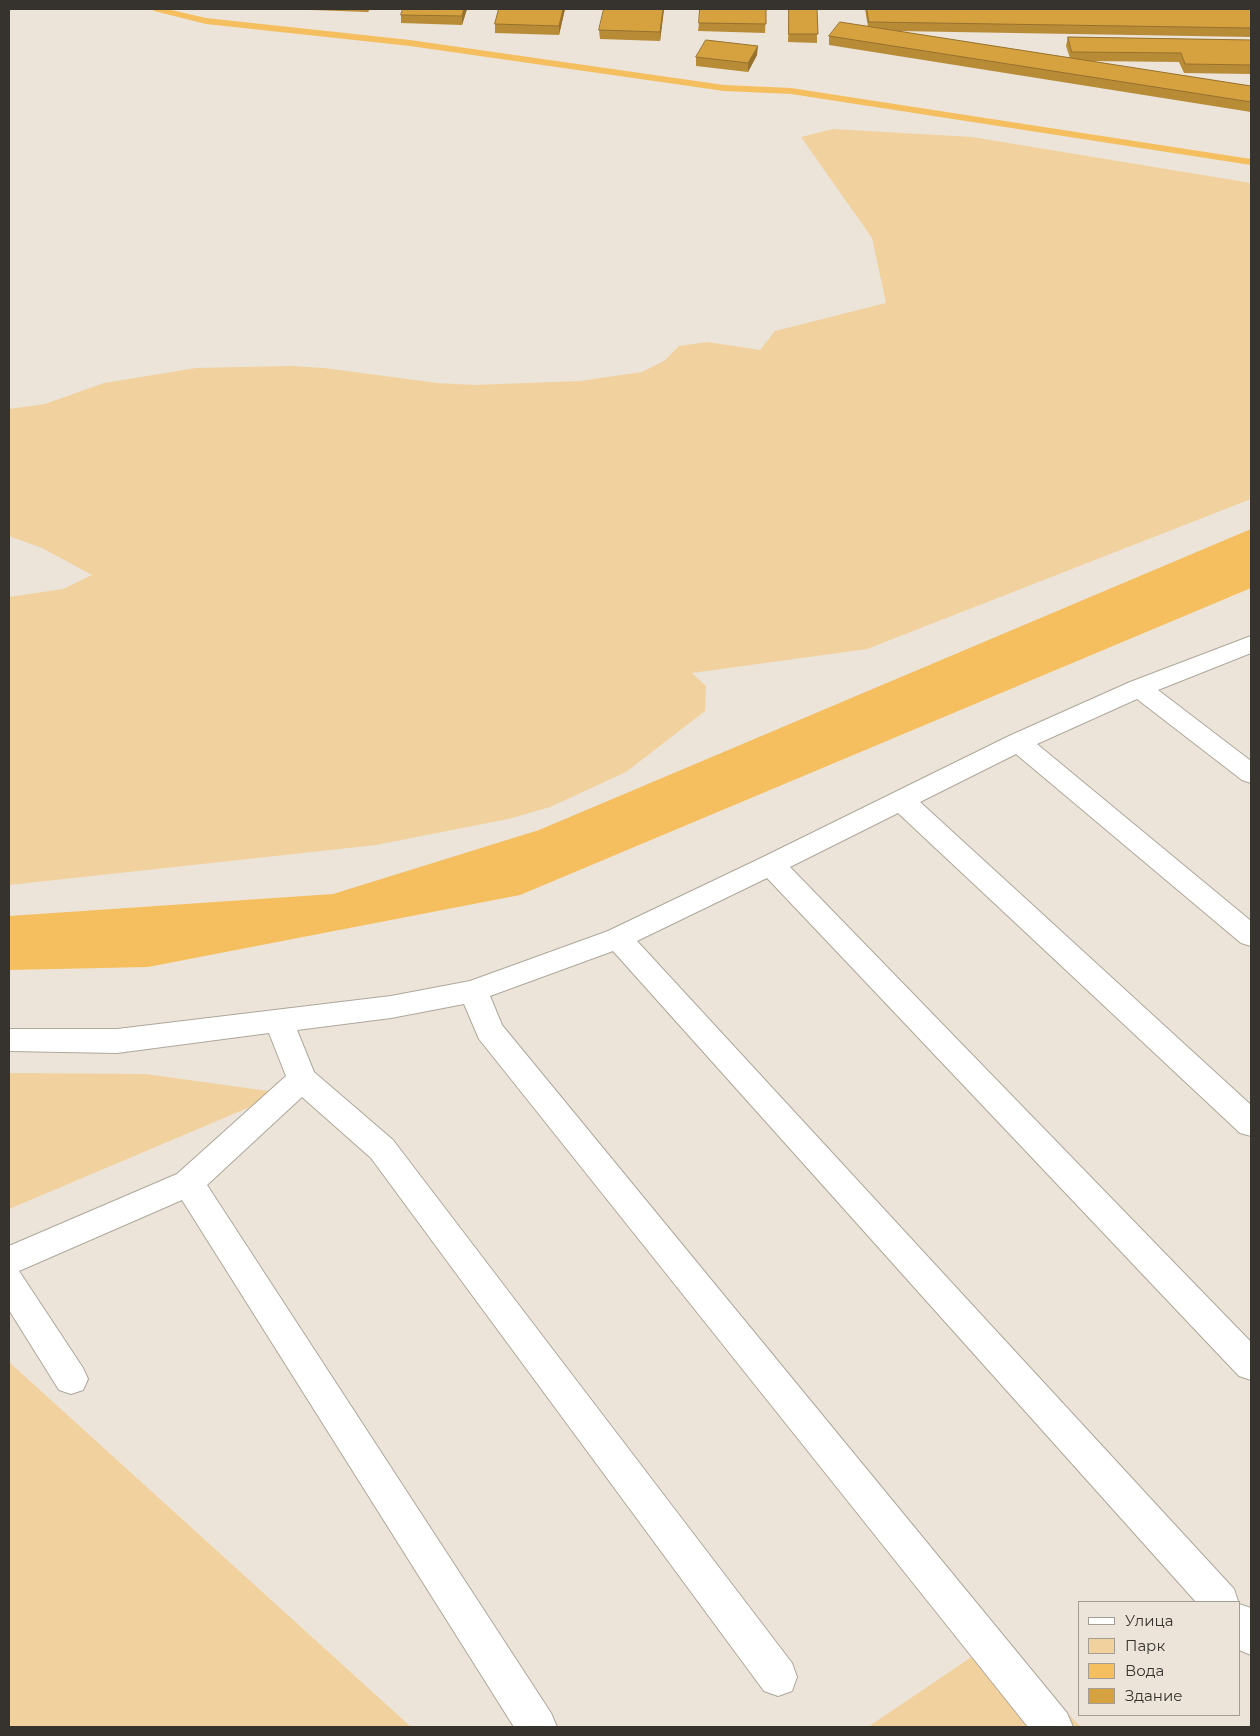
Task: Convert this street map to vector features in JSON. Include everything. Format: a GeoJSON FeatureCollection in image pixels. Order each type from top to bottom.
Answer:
{"type":"FeatureCollection","features":[{"type":"Feature","properties":{"kind":"street"},"geometry":{"type":"LineString","coordinates":[[9,1040],[118,1041],[391,1007],[473,991],[618,938],[771,865],[1018,742],[1139,688],[1251,644]]}},
{"type":"Feature","properties":{"kind":"street"},"geometry":{"type":"LineString","coordinates":[[1139,688],[1251,774]]}},
{"type":"Feature","properties":{"kind":"street"},"geometry":{"type":"LineString","coordinates":[[1018,742],[1251,936]]}},
{"type":"Feature","properties":{"kind":"street"},"geometry":{"type":"LineString","coordinates":[[902,800],[1251,1124]]}},
{"type":"Feature","properties":{"kind":"street"},"geometry":{"type":"LineString","coordinates":[[771,865],[1251,1364]]}},
{"type":"Feature","properties":{"kind":"street"},"geometry":{"type":"LineString","coordinates":[[618,938],[1220,1601]]}},
{"type":"Feature","properties":{"kind":"street"},"geometry":{"type":"LineString","coordinates":[[473,991],[490,1031],[1053,1727]]}},
{"type":"Feature","properties":{"kind":"street"},"geometry":{"type":"LineString","coordinates":[[279,1021],[302,1079],[382,1149],[778,1677]]}},
{"type":"Feature","properties":{"kind":"street"},"geometry":{"type":"LineString","coordinates":[[9,1262],[188,1183],[302,1079]]}},
{"type":"Feature","properties":{"kind":"street"},"geometry":{"type":"LineString","coordinates":[[188,1183],[537,1727]]}},
{"type":"Feature","properties":{"kind":"street"},"geometry":{"type":"LineString","coordinates":[[9,1282],[71,1379]]}},
{"type":"Feature","properties":{"kind":"street"},"geometry":{"type":"LineString","coordinates":[[1240,1623],[1251,1636]]}},
{"type":"Feature","properties":{"kind":"green space"},"geometry":{"type":"Polygon","coordinates":[[[833,129],[972,137],[1251,183],[1251,499],[867,649],[692,673],[706,686],[705,711],[626,772],[550,807],[508,819],[376,845],[9,885],[9,597],[63,589],[92,575],[42,548],[9,536],[9,409],[45,404],[104,383],[196,368],[291,366],[324,368],[437,383],[474,385],[580,381],[642,372],[664,361],[679,346],[707,342],[760,350],[775,331],[886,303],[872,238],[801,137],[833,129]]]}},
{"type":"Feature","properties":{"kind":"green space"},"geometry":{"type":"Polygon","coordinates":[[[9,1073],[145,1074],[283,1093],[9,1209],[9,1073]]]}},
{"type":"Feature","properties":{"kind":"green space"},"geometry":{"type":"Polygon","coordinates":[[[9,1362],[411,1727],[9,1727],[9,1362]]]}},
{"type":"Feature","properties":{"kind":"green space"},"geometry":{"type":"Polygon","coordinates":[[[995,1641],[1081,1727],[868,1727],[995,1641]]]}},
{"type":"Feature","properties":{"kind":"water"},"geometry":{"type":"Polygon","coordinates":[[[1251,529],[1251,588],[520,895],[148,967],[9,970],[9,916],[333,894],[539,830],[1251,529]]]}},
{"type":"Feature","properties":{"kind":"building"},"geometry":{"type":"Polygon","coordinates":[[[403,9],[464,9],[462,16],[401,15],[403,9]]]}},
{"type":"Feature","properties":{"kind":"building"},"geometry":{"type":"Polygon","coordinates":[[[499,9],[563,9],[559,26],[495,24],[499,9]]]}},
{"type":"Feature","properties":{"kind":"building"},"geometry":{"type":"Polygon","coordinates":[[[604,9],[663,9],[660,32],[599,30],[604,9]]]}},
{"type":"Feature","properties":{"kind":"building"},"geometry":{"type":"Polygon","coordinates":[[[700,9],[766,9],[766,24],[699,23],[700,9]]]}},
{"type":"Feature","properties":{"kind":"building"},"geometry":{"type":"Polygon","coordinates":[[[789,9],[817,9],[818,34],[789,34],[789,9]]]}},
{"type":"Feature","properties":{"kind":"building"},"geometry":{"type":"Polygon","coordinates":[[[867,9],[1251,9],[1251,28],[869,22],[867,9]]]}},
{"type":"Feature","properties":{"kind":"building"},"geometry":{"type":"Polygon","coordinates":[[[840,22],[1251,86],[1251,102],[829,36],[840,22]]]}},
{"type":"Feature","properties":{"kind":"building"},"geometry":{"type":"Polygon","coordinates":[[[1068,37],[1251,40],[1251,65],[1185,64],[1181,53],[1072,52],[1068,37]]]}},
{"type":"Feature","properties":{"kind":"building"},"geometry":{"type":"Polygon","coordinates":[[[706,40],[758,46],[748,63],[696,57],[706,40]]]}},
{"type":"Feature","properties":{"kind":"waterway"},"geometry":{"type":"LineString","coordinates":[[157,9],[206,21],[410,43],[724,88],[791,91],[1251,162]]}}]}
